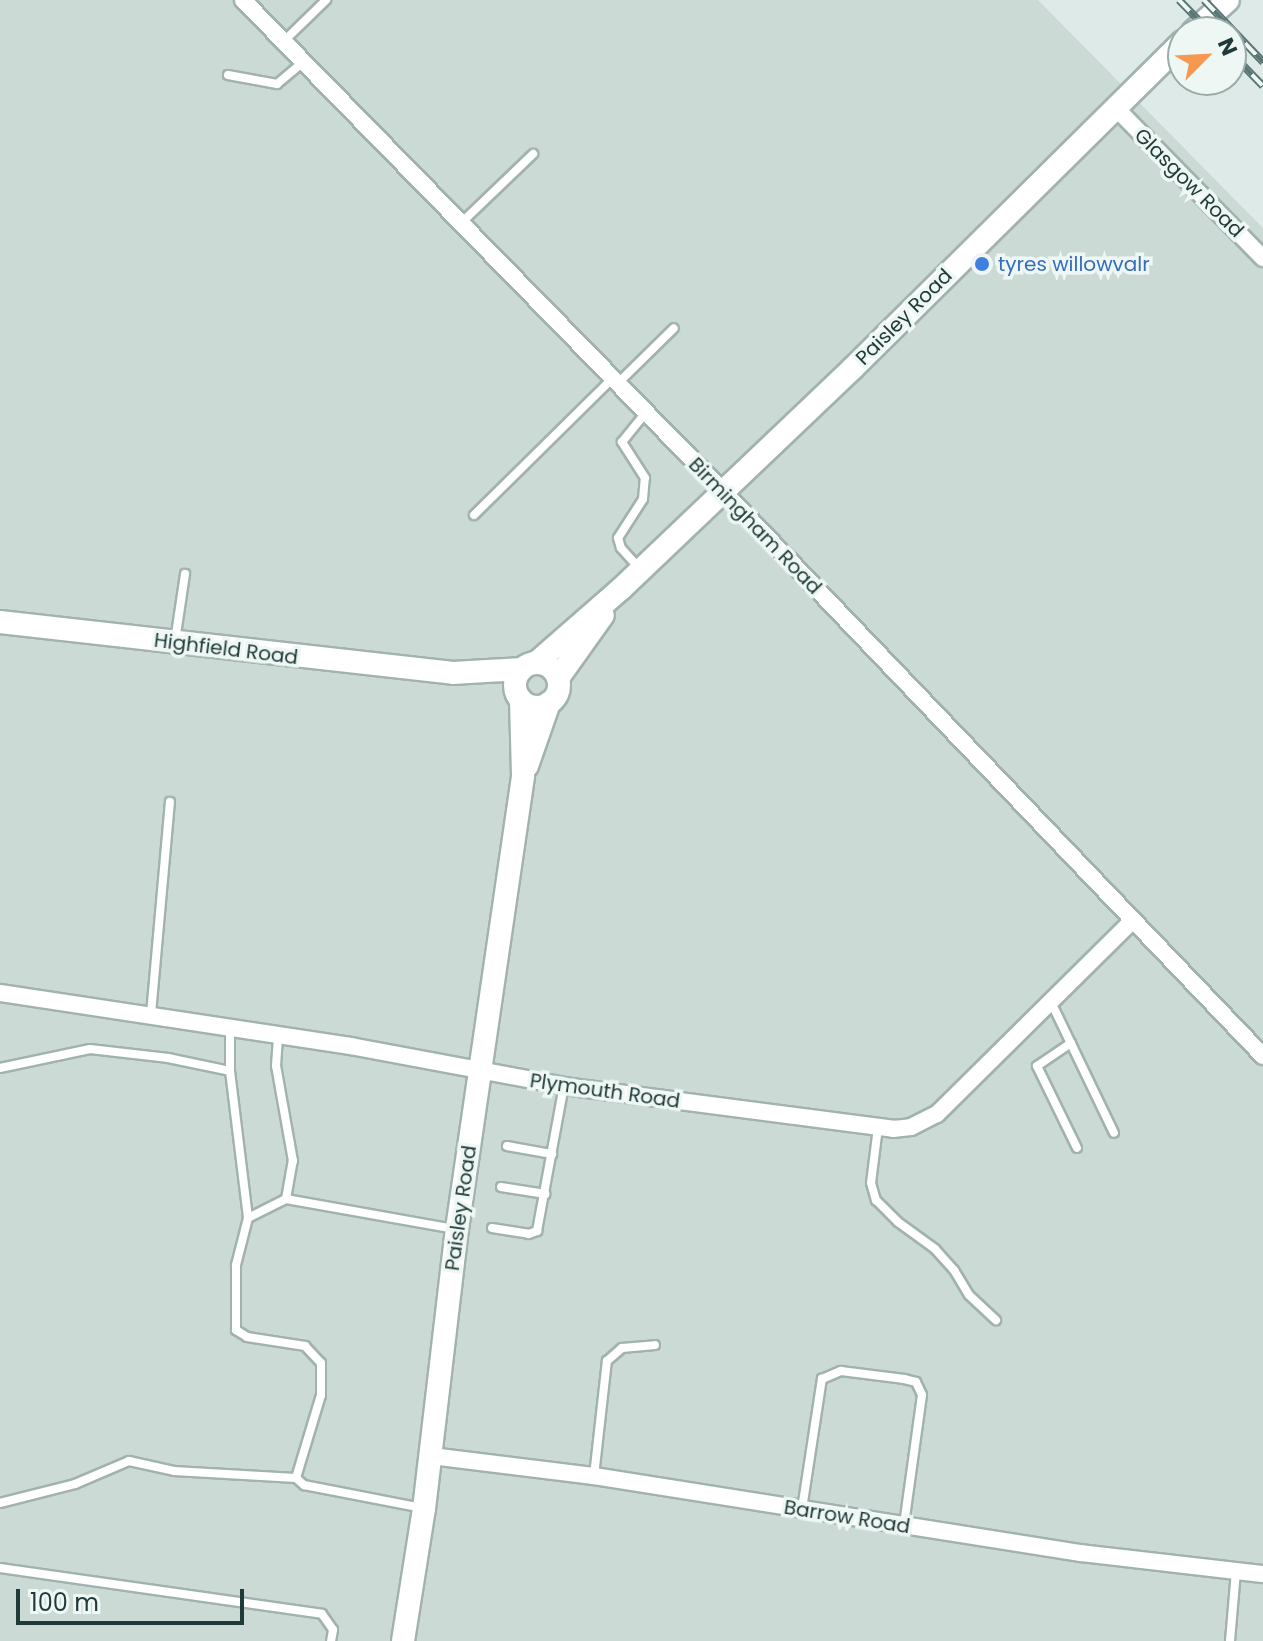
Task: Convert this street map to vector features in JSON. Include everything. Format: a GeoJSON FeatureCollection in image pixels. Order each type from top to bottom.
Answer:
{"type":"FeatureCollection","features":[{"type":"Feature","properties":{"kind":"main road"},"geometry":{"type":"LineString","coordinates":[[1210,16],[1228,0]]}},
{"type":"Feature","properties":{"kind":"main road","name":"Paisley Road"},"geometry":{"type":"LineString","coordinates":[[529,666],[622,588],[724,492],[1167,58]]}},
{"type":"Feature","properties":{"kind":"main road","name":"Paisley Road"},"geometry":{"type":"LineString","coordinates":[[558,678],[622,588]]}},
{"type":"Feature","properties":{"kind":"main road","name":"Highfield Road"},"geometry":{"type":"LineString","coordinates":[[0,622],[453,673],[529,666]]}},
{"type":"Feature","properties":{"kind":"main road"},"geometry":{"type":"LineString","coordinates":[[529,666],[550,667],[558,678],[557,694],[549,703],[532,706],[519,697],[515,681],[529,666]]}},
{"type":"Feature","properties":{"kind":"main road","name":"Highfield Road"},"geometry":{"type":"LineString","coordinates":[[453,673],[519,697]]}},
{"type":"Feature","properties":{"kind":"main road","name":"Paisley Road"},"geometry":{"type":"LineString","coordinates":[[519,697],[523,776]]}},
{"type":"Feature","properties":{"kind":"main road","name":"Paisley Road"},"geometry":{"type":"LineString","coordinates":[[403,1641],[424,1509],[457,1229],[482,1073],[494,962],[523,776],[549,703]]}},
{"type":"Feature","properties":{"kind":"street","name":"Birmingham Road"},"geometry":{"type":"LineString","coordinates":[[243,0],[724,492],[1263,1056]]}},
{"type":"Feature","properties":{"kind":"street","name":"Glasgow Road"},"geometry":{"type":"LineString","coordinates":[[1116,108],[1263,258]]}},
{"type":"Feature","properties":{"kind":"street","name":"Plymouth Road"},"geometry":{"type":"LineString","coordinates":[[0,993],[278,1034],[564,1086],[878,1127],[911,1127],[937,1114],[1132,921]]}},
{"type":"Feature","properties":{"kind":"street","name":"Barrow Road"},"geometry":{"type":"LineString","coordinates":[[431,1456],[594,1476],[904,1526],[1263,1574]]}},
{"type":"Feature","properties":{"kind":"lane"},"geometry":{"type":"LineString","coordinates":[[283,41],[326,0]]}},
{"type":"Feature","properties":{"kind":"lane"},"geometry":{"type":"LineString","coordinates":[[228,75],[277,84],[303,62]]}},
{"type":"Feature","properties":{"kind":"lane"},"geometry":{"type":"LineString","coordinates":[[461,223],[533,154]]}},
{"type":"Feature","properties":{"kind":"lane"},"geometry":{"type":"LineString","coordinates":[[474,515],[674,328]]}},
{"type":"Feature","properties":{"kind":"lane"},"geometry":{"type":"LineString","coordinates":[[641,570],[621,548],[618,538],[646,488],[638,465],[622,442],[646,412]]}},
{"type":"Feature","properties":{"kind":"lane"},"geometry":{"type":"LineString","coordinates":[[175,642],[185,574]]}},
{"type":"Feature","properties":{"kind":"lane"},"geometry":{"type":"LineString","coordinates":[[151,1014],[170,802]]}},
{"type":"Feature","properties":{"kind":"lane"},"geometry":{"type":"LineString","coordinates":[[1050,1001],[1114,1133]]}},
{"type":"Feature","properties":{"kind":"lane"},"geometry":{"type":"LineString","coordinates":[[230,1027],[230,1071],[248,1218],[236,1265],[236,1330],[247,1337],[305,1346],[321,1363],[321,1395],[296,1478]]}},
{"type":"Feature","properties":{"kind":"lane"},"geometry":{"type":"LineString","coordinates":[[278,1034],[276,1066],[293,1161],[286,1199]]}},
{"type":"Feature","properties":{"kind":"lane"},"geometry":{"type":"LineString","coordinates":[[1071,1043],[1037,1066],[1077,1148]]}},
{"type":"Feature","properties":{"kind":"lane"},"geometry":{"type":"LineString","coordinates":[[0,1068],[90,1049],[168,1058],[230,1071]]}},
{"type":"Feature","properties":{"kind":"lane"},"geometry":{"type":"LineString","coordinates":[[492,1228],[529,1234],[537,1231],[564,1086]]}},
{"type":"Feature","properties":{"kind":"lane"},"geometry":{"type":"LineString","coordinates":[[878,1127],[871,1183],[876,1200],[898,1222],[935,1249],[954,1270],[969,1295],[996,1320]]}},
{"type":"Feature","properties":{"kind":"lane"},"geometry":{"type":"LineString","coordinates":[[507,1146],[552,1154]]}},
{"type":"Feature","properties":{"kind":"lane"},"geometry":{"type":"LineString","coordinates":[[501,1187],[545,1194]]}},
{"type":"Feature","properties":{"kind":"lane"},"geometry":{"type":"LineString","coordinates":[[248,1218],[286,1199],[457,1229]]}},
{"type":"Feature","properties":{"kind":"lane"},"geometry":{"type":"LineString","coordinates":[[594,1476],[607,1361],[622,1348],[655,1345]]}},
{"type":"Feature","properties":{"kind":"lane"},"geometry":{"type":"LineString","coordinates":[[802,1510],[822,1379],[841,1371],[904,1379],[916,1382],[922,1395],[904,1526]]}},
{"type":"Feature","properties":{"kind":"lane"},"geometry":{"type":"LineString","coordinates":[[0,1503],[75,1484],[129,1461],[187,1472],[296,1478],[304,1485],[424,1509]]}},
{"type":"Feature","properties":{"kind":"lane"},"geometry":{"type":"LineString","coordinates":[[0,1568],[322,1614],[333,1630],[331,1641]]}},
{"type":"Feature","properties":{"kind":"lane"},"geometry":{"type":"LineString","coordinates":[[1230,1641],[1236,1571]]}},
{"type":"Feature","properties":{"kind":"shaded area"},"geometry":{"type":"Polygon","coordinates":[[[0,0],[1038,0],[1263,228],[1263,1641],[0,1641],[0,0]]]}},
{"type":"Feature","properties":{"kind":"railway"},"geometry":{"type":"LineString","coordinates":[[1179,0],[1194,16]]}},
{"type":"Feature","properties":{"kind":"railway"},"geometry":{"type":"LineString","coordinates":[[1204,0],[1263,62]]}},
{"type":"Feature","properties":{"kind":"railway"},"geometry":{"type":"LineString","coordinates":[[1247,70],[1263,86]]}},
{"type":"Feature","properties":{"kind":"place","name":"tyres willowvalr"},"geometry":{"type":"Point","coordinates":[982,264]}}]}
